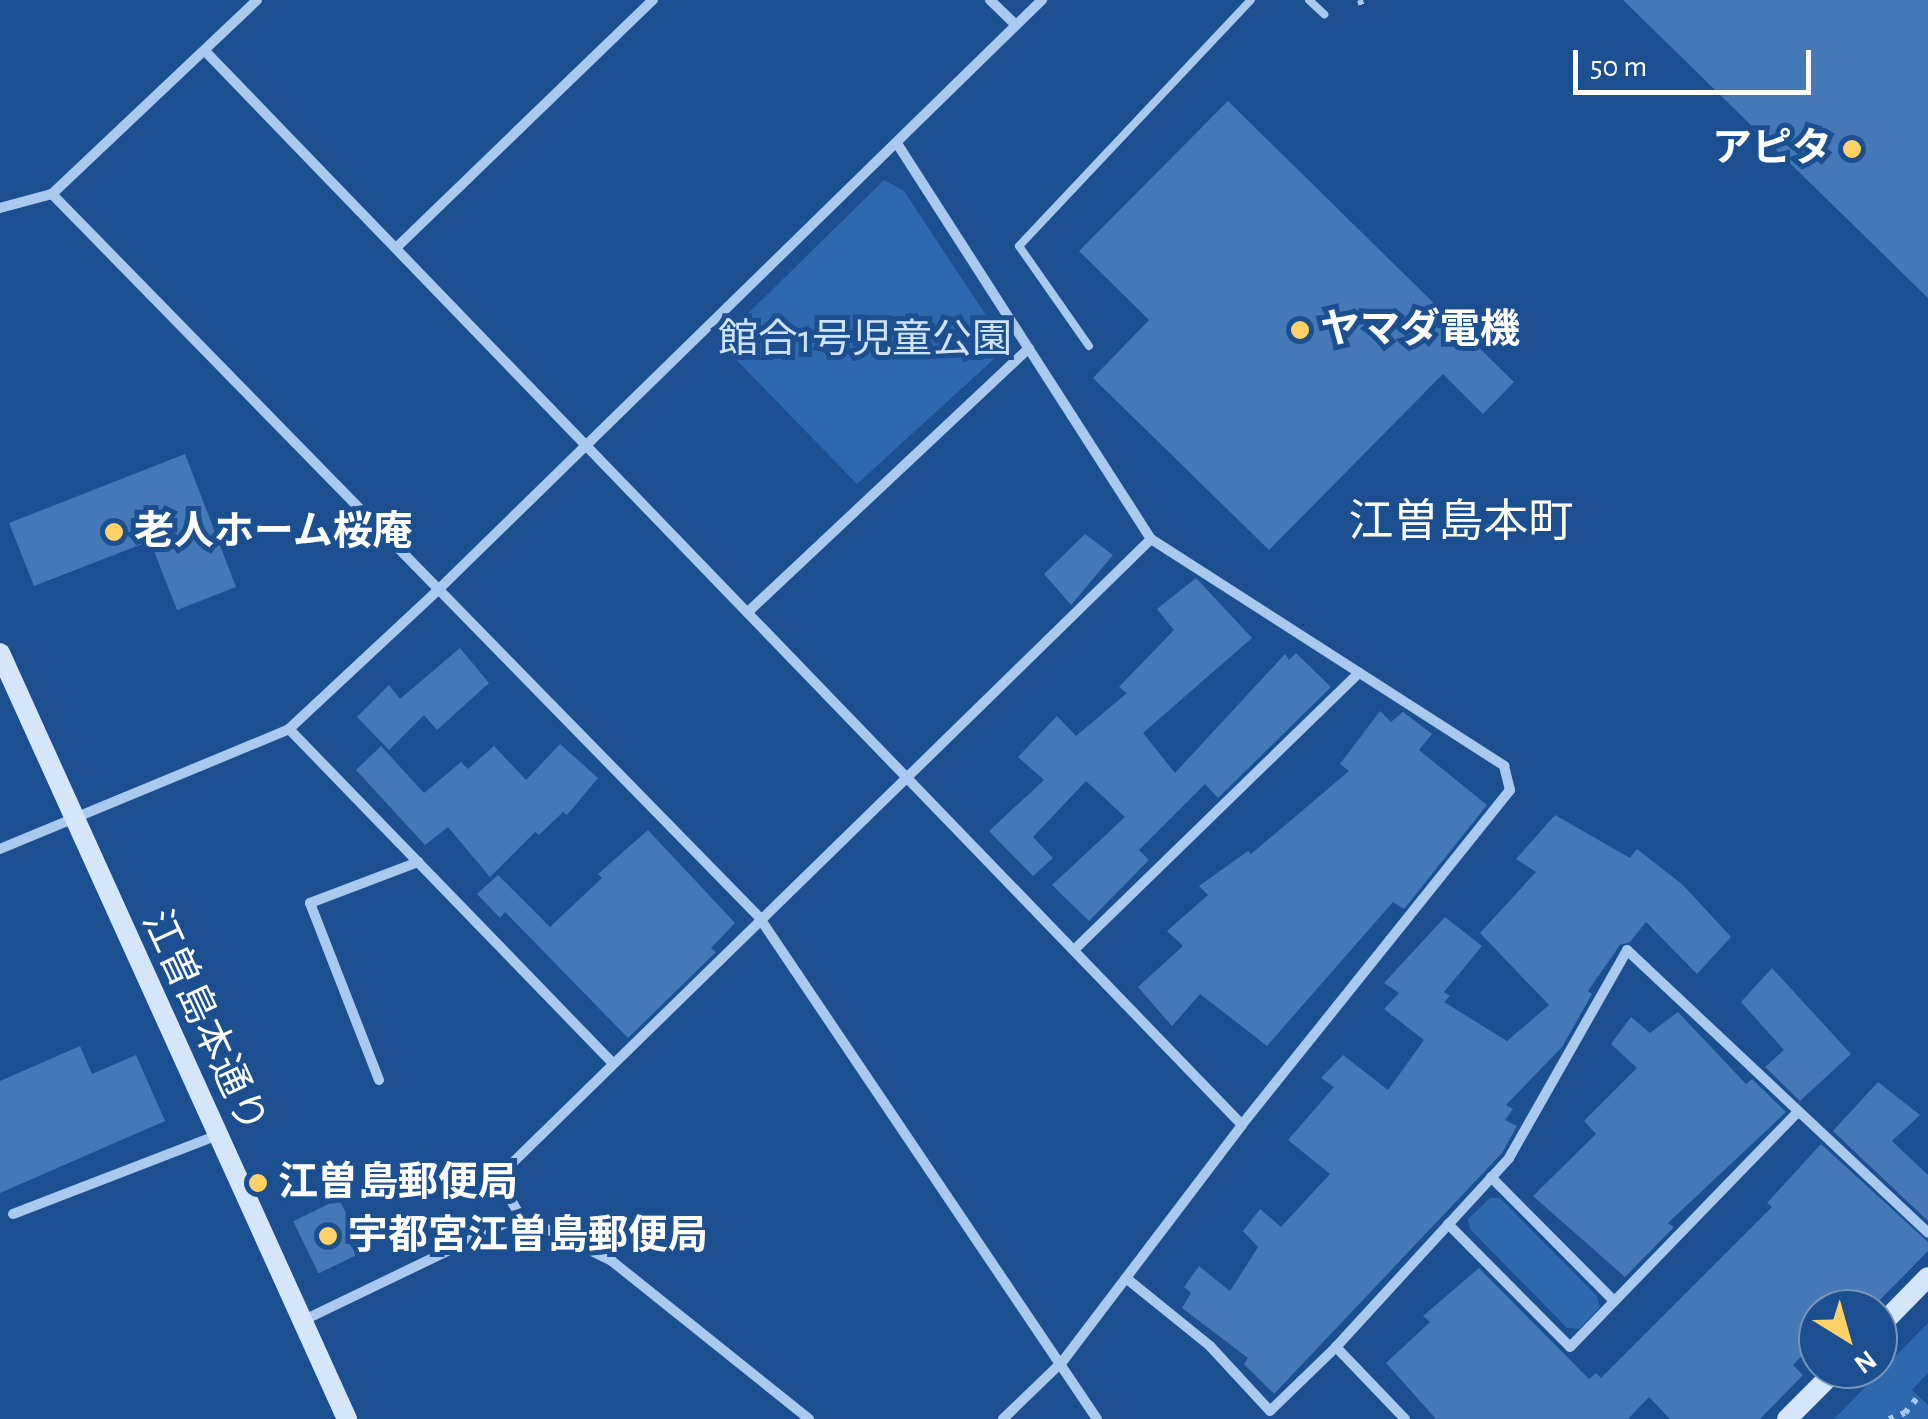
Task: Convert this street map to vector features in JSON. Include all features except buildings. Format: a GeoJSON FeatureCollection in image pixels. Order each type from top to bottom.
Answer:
{"type":"FeatureCollection","features":[{"type":"Feature","properties":{"kind":"street"},"geometry":{"type":"LineString","coordinates":[[0,208],[52,194],[257,0]]}},
{"type":"Feature","properties":{"kind":"street"},"geometry":{"type":"LineString","coordinates":[[398,247],[653,0]]}},
{"type":"Feature","properties":{"kind":"street"},"geometry":{"type":"LineString","coordinates":[[990,0],[1016,24]]}},
{"type":"Feature","properties":{"kind":"street"},"geometry":{"type":"LineString","coordinates":[[0,848],[289,729],[440,588],[1042,0]]}},
{"type":"Feature","properties":{"kind":"street"},"geometry":{"type":"LineString","coordinates":[[205,51],[1076,948],[1242,1125]]}},
{"type":"Feature","properties":{"kind":"street"},"geometry":{"type":"LineString","coordinates":[[898,144],[1152,539],[1504,766],[1510,790],[1242,1125],[1062,1362],[1003,1419]]}},
{"type":"Feature","properties":{"kind":"street"},"geometry":{"type":"LineString","coordinates":[[52,194],[759,917],[1062,1362],[1096,1419]]}},
{"type":"Feature","properties":{"kind":"street"},"geometry":{"type":"LineString","coordinates":[[749,611],[1029,348]]}},
{"type":"Feature","properties":{"kind":"street"},"geometry":{"type":"LineString","coordinates":[[810,1419],[612,1261],[520,1216],[498,1176],[759,917],[1152,539]]}},
{"type":"Feature","properties":{"kind":"street","name":"江曽島本通り"},"geometry":{"type":"LineString","coordinates":[[0,653],[347,1419]]}},
{"type":"Feature","properties":{"kind":"street"},"geometry":{"type":"LineString","coordinates":[[1076,948],[1359,672]]}},
{"type":"Feature","properties":{"kind":"street"},"geometry":{"type":"LineString","coordinates":[[289,729],[613,1064]]}},
{"type":"Feature","properties":{"kind":"street"},"geometry":{"type":"LineString","coordinates":[[379,1080],[310,903],[418,862]]}},
{"type":"Feature","properties":{"kind":"street"},"geometry":{"type":"LineString","coordinates":[[1126,1278],[1210,1346],[1270,1411],[1336,1347],[1509,1158],[1628,950],[1928,1233]]}},
{"type":"Feature","properties":{"kind":"street"},"geometry":{"type":"LineString","coordinates":[[1448,1224],[1570,1347],[1798,1112]]}},
{"type":"Feature","properties":{"kind":"street"},"geometry":{"type":"LineString","coordinates":[[12,1214],[218,1135]]}},
{"type":"Feature","properties":{"kind":"street"},"geometry":{"type":"LineString","coordinates":[[1491,1177],[1614,1301]]}},
{"type":"Feature","properties":{"kind":"street"},"geometry":{"type":"LineString","coordinates":[[302,1321],[520,1216]]}},
{"type":"Feature","properties":{"kind":"street"},"geometry":{"type":"LineString","coordinates":[[1898,1308],[1928,1278]]}},
{"type":"Feature","properties":{"kind":"street"},"geometry":{"type":"LineString","coordinates":[[1336,1347],[1405,1419]]}},
{"type":"Feature","properties":{"kind":"street"},"geometry":{"type":"LineString","coordinates":[[1788,1419],[1817,1389]]}},
{"type":"Feature","properties":{"kind":"lane"},"geometry":{"type":"LineString","coordinates":[[1089,346],[1019,246],[1251,0]]}},
{"type":"Feature","properties":{"kind":"lane"},"geometry":{"type":"LineString","coordinates":[[1309,0],[1324,14]]}},
{"type":"Feature","properties":{"kind":"path"},"geometry":{"type":"LineString","coordinates":[[1889,1419],[1904,1413],[1919,1396]]}},
{"type":"Feature","properties":{"kind":"green space","name":"館合1号児童公園"},"geometry":{"type":"Polygon","coordinates":[[[884,180],[904,191],[999,335],[994,359],[857,484],[719,342],[884,180]]]}},
{"type":"Feature","properties":{"kind":"green space"},"geometry":{"type":"Polygon","coordinates":[[[1490,1198],[1500,1198],[1597,1296],[1600,1307],[1579,1329],[1567,1328],[1470,1229],[1468,1219],[1490,1198]]]}},
{"type":"Feature","properties":{"kind":"green space"},"geometry":{"type":"Polygon","coordinates":[[[1928,1323],[1928,1373],[1912,1390],[1928,1405],[1928,1419],[1834,1419],[1863,1389],[1898,1389],[1898,1354],[1928,1323]]]}},
{"type":"Feature","properties":{"kind":"place","name":"アピタ"},"geometry":{"type":"Point","coordinates":[1852,149]}},
{"type":"Feature","properties":{"kind":"place","name":"ヤマダ電機"},"geometry":{"type":"Point","coordinates":[1300,330]}},
{"type":"Feature","properties":{"kind":"place","name":"老人ホーム桜庵"},"geometry":{"type":"Point","coordinates":[114,532]}},
{"type":"Feature","properties":{"kind":"place","name":"江曽島郵便局"},"geometry":{"type":"Point","coordinates":[258,1183]}},
{"type":"Feature","properties":{"kind":"place","name":"宇都宮江曽島郵便局"},"geometry":{"type":"Point","coordinates":[328,1236]}},
{"type":"Feature","properties":{"kind":"district","name":"江曽島本町"},"geometry":{"type":"Point","coordinates":[1461,523]}}]}
